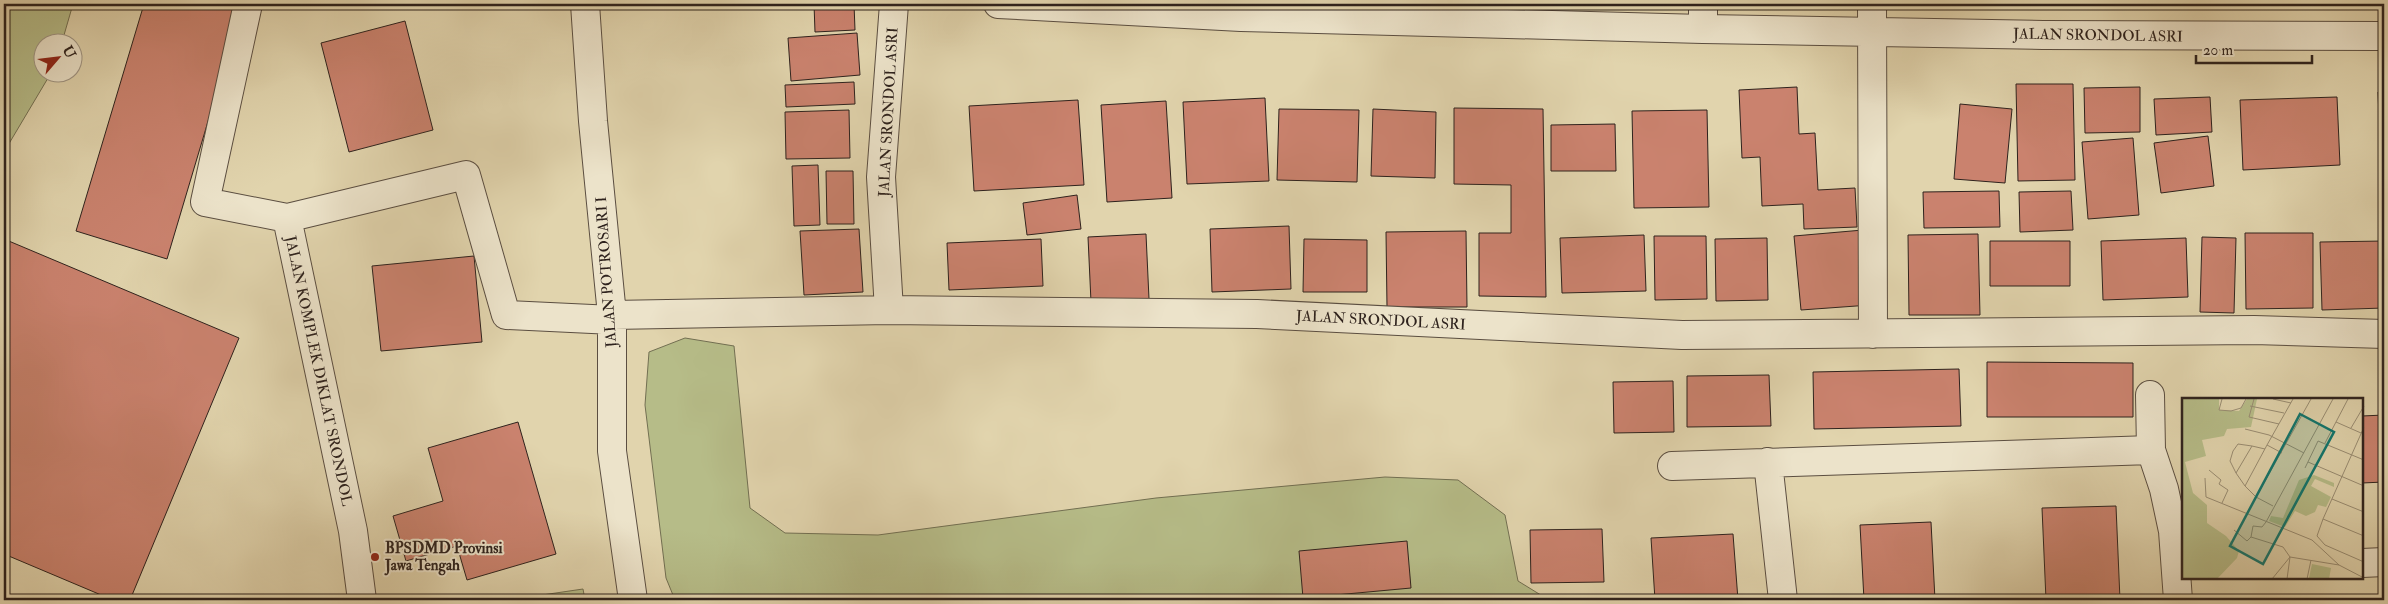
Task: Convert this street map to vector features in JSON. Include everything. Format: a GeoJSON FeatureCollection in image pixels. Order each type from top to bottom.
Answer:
{"type":"FeatureCollection","features":[{"type":"Feature","properties":{"kind":"street"},"geometry":{"type":"LineString","coordinates":[[248,4],[205,202],[287,218]]}},
{"type":"Feature","properties":{"kind":"street","name":"JALAN POTROSARI I"},"geometry":{"type":"LineString","coordinates":[[585,4],[593,121],[612,318],[612,451],[633,600]]}},
{"type":"Feature","properties":{"kind":"street","name":"JALAN SRONDOL ASRI"},"geometry":{"type":"LineString","coordinates":[[889,310],[881,178],[894,4]]}},
{"type":"Feature","properties":{"kind":"street","name":"JALAN SRONDOL ASRI"},"geometry":{"type":"LineString","coordinates":[[998,4],[1241,18],[1703,16],[1872,32],[2043,35],[2384,36]]}},
{"type":"Feature","properties":{"kind":"street"},"geometry":{"type":"LineString","coordinates":[[1872,4],[1873,334]]}},
{"type":"Feature","properties":{"kind":"street","name":"JALAN KOMPLEK DIKLAT SRONDOL"},"geometry":{"type":"LineString","coordinates":[[362,600],[353,531],[287,218],[466,175],[506,315],[612,318]]}},
{"type":"Feature","properties":{"kind":"street","name":"JALAN SRONDOL ASRI"},"geometry":{"type":"LineString","coordinates":[[612,318],[889,310],[1257,314],[1682,336],[2254,330],[2384,334]]}},
{"type":"Feature","properties":{"kind":"street"},"geometry":{"type":"LineString","coordinates":[[2150,395],[2151,450],[2164,489],[2179,563],[2178,600]]}},
{"type":"Feature","properties":{"kind":"street"},"geometry":{"type":"LineString","coordinates":[[1672,466],[2151,450]]}},
{"type":"Feature","properties":{"kind":"street"},"geometry":{"type":"LineString","coordinates":[[1768,462],[1783,600]]}},
{"type":"Feature","properties":{"kind":"street"},"geometry":{"type":"LineString","coordinates":[[2363,562],[2384,562]]}},
{"type":"Feature","properties":{"kind":"green space"},"geometry":{"type":"Polygon","coordinates":[[[4,4],[73,4],[65,32],[32,32],[32,82],[46,82],[4,152],[4,4]]]}},
{"type":"Feature","properties":{"kind":"green space"},"geometry":{"type":"Polygon","coordinates":[[[685,338],[734,346],[750,508],[785,533],[878,535],[1156,498],[1385,477],[1458,480],[1505,515],[1518,581],[1544,597],[1570,600],[675,600],[666,578],[645,405],[649,352],[685,338]]]}},
{"type":"Feature","properties":{"kind":"green space"},"geometry":{"type":"Polygon","coordinates":[[[583,589],[585,600],[508,600],[583,589]]]}},
{"type":"Feature","properties":{"kind":"building"},"geometry":{"type":"Polygon","coordinates":[[[144,4],[243,4],[167,259],[76,231],[144,4]]]}},
{"type":"Feature","properties":{"kind":"building"},"geometry":{"type":"Polygon","coordinates":[[[814,4],[854,4],[855,30],[815,32],[814,4]]]}},
{"type":"Feature","properties":{"kind":"building"},"geometry":{"type":"Polygon","coordinates":[[[405,21],[433,130],[349,152],[321,43],[405,21]]]}},
{"type":"Feature","properties":{"kind":"building"},"geometry":{"type":"Polygon","coordinates":[[[857,33],[860,75],[791,81],[788,38],[857,33]]]}},
{"type":"Feature","properties":{"kind":"building"},"geometry":{"type":"Polygon","coordinates":[[[854,82],[855,104],[786,107],[785,85],[854,82]]]}},
{"type":"Feature","properties":{"kind":"building"},"geometry":{"type":"Polygon","coordinates":[[[2016,84],[2073,84],[2075,180],[2018,181],[2016,84]]]}},
{"type":"Feature","properties":{"kind":"building"},"geometry":{"type":"Polygon","coordinates":[[[1797,87],[1799,134],[1815,133],[1818,190],[1855,188],[1857,227],[1804,229],[1803,204],[1762,206],[1760,157],[1742,158],[1739,90],[1797,87]]]}},
{"type":"Feature","properties":{"kind":"building"},"geometry":{"type":"Polygon","coordinates":[[[2140,87],[2140,132],[2085,133],[2084,88],[2140,87]]]}},
{"type":"Feature","properties":{"kind":"building"},"geometry":{"type":"Polygon","coordinates":[[[2378,92],[2384,92],[2384,217],[2383,217],[2378,92]]]}},
{"type":"Feature","properties":{"kind":"building"},"geometry":{"type":"Polygon","coordinates":[[[2210,97],[2212,132],[2156,135],[2154,99],[2210,97]]]}},
{"type":"Feature","properties":{"kind":"building"},"geometry":{"type":"Polygon","coordinates":[[[2337,97],[2340,165],[2243,170],[2240,100],[2337,97]]]}},
{"type":"Feature","properties":{"kind":"building"},"geometry":{"type":"Polygon","coordinates":[[[1265,98],[1269,181],[1187,184],[1183,102],[1265,98]]]}},
{"type":"Feature","properties":{"kind":"building"},"geometry":{"type":"Polygon","coordinates":[[[1078,100],[1084,185],[974,191],[969,106],[1078,100]]]}},
{"type":"Feature","properties":{"kind":"building"},"geometry":{"type":"Polygon","coordinates":[[[1166,101],[1172,198],[1107,202],[1101,105],[1166,101]]]}},
{"type":"Feature","properties":{"kind":"building"},"geometry":{"type":"Polygon","coordinates":[[[1960,104],[2012,109],[2005,183],[1954,179],[1960,104]]]}},
{"type":"Feature","properties":{"kind":"building"},"geometry":{"type":"Polygon","coordinates":[[[1454,108],[1543,109],[1546,297],[1479,296],[1479,233],[1511,233],[1511,185],[1454,184],[1454,108]]]}},
{"type":"Feature","properties":{"kind":"building"},"geometry":{"type":"Polygon","coordinates":[[[1279,109],[1359,110],[1357,182],[1277,180],[1279,109]]]}},
{"type":"Feature","properties":{"kind":"building"},"geometry":{"type":"Polygon","coordinates":[[[1373,109],[1436,112],[1435,178],[1371,176],[1373,109]]]}},
{"type":"Feature","properties":{"kind":"building"},"geometry":{"type":"Polygon","coordinates":[[[849,110],[850,158],[786,159],[785,112],[849,110]]]}},
{"type":"Feature","properties":{"kind":"building"},"geometry":{"type":"Polygon","coordinates":[[[1707,110],[1709,207],[1634,208],[1632,111],[1707,110]]]}},
{"type":"Feature","properties":{"kind":"building"},"geometry":{"type":"Polygon","coordinates":[[[1615,124],[1616,171],[1551,171],[1551,125],[1615,124]]]}},
{"type":"Feature","properties":{"kind":"building"},"geometry":{"type":"Polygon","coordinates":[[[2208,136],[2214,186],[2161,193],[2154,143],[2208,136]]]}},
{"type":"Feature","properties":{"kind":"building"},"geometry":{"type":"Polygon","coordinates":[[[2133,138],[2139,215],[2088,219],[2082,142],[2133,138]]]}},
{"type":"Feature","properties":{"kind":"building"},"geometry":{"type":"Polygon","coordinates":[[[818,165],[820,225],[794,226],[792,166],[818,165]]]}},
{"type":"Feature","properties":{"kind":"building"},"geometry":{"type":"Polygon","coordinates":[[[826,171],[853,171],[854,224],[827,224],[826,171]]]}},
{"type":"Feature","properties":{"kind":"building"},"geometry":{"type":"Polygon","coordinates":[[[1999,191],[2000,227],[1924,228],[1923,192],[1999,191]]]}},
{"type":"Feature","properties":{"kind":"building"},"geometry":{"type":"Polygon","coordinates":[[[2071,191],[2073,230],[2020,232],[2019,192],[2071,191]]]}},
{"type":"Feature","properties":{"kind":"building"},"geometry":{"type":"Polygon","coordinates":[[[1077,195],[1081,229],[1027,235],[1023,203],[1077,195]]]}},
{"type":"Feature","properties":{"kind":"building"},"geometry":{"type":"Polygon","coordinates":[[[1289,226],[1291,289],[1212,292],[1210,229],[1289,226]]]}},
{"type":"Feature","properties":{"kind":"building"},"geometry":{"type":"Polygon","coordinates":[[[859,229],[863,292],[804,295],[800,231],[859,229]]]}},
{"type":"Feature","properties":{"kind":"building"},"geometry":{"type":"Polygon","coordinates":[[[1863,230],[1870,305],[1801,310],[1794,236],[1863,230]]]}},
{"type":"Feature","properties":{"kind":"building"},"geometry":{"type":"Polygon","coordinates":[[[1466,231],[1467,307],[1387,307],[1386,232],[1466,231]]]}},
{"type":"Feature","properties":{"kind":"building"},"geometry":{"type":"Polygon","coordinates":[[[2245,233],[2313,233],[2313,308],[2246,309],[2245,233]]]}},
{"type":"Feature","properties":{"kind":"building"},"geometry":{"type":"Polygon","coordinates":[[[1146,234],[1149,299],[1091,302],[1088,237],[1146,234]]]}},
{"type":"Feature","properties":{"kind":"building"},"geometry":{"type":"Polygon","coordinates":[[[1978,234],[1980,315],[1909,315],[1908,235],[1978,234]]]}},
{"type":"Feature","properties":{"kind":"building"},"geometry":{"type":"Polygon","coordinates":[[[1644,235],[1646,291],[1562,293],[1560,238],[1644,235]]]}},
{"type":"Feature","properties":{"kind":"building"},"geometry":{"type":"Polygon","coordinates":[[[1654,236],[1706,236],[1707,299],[1655,300],[1654,236]]]}},
{"type":"Feature","properties":{"kind":"building"},"geometry":{"type":"Polygon","coordinates":[[[2202,237],[2236,238],[2234,313],[2200,312],[2202,237]]]}},
{"type":"Feature","properties":{"kind":"building"},"geometry":{"type":"Polygon","coordinates":[[[1767,238],[1768,300],[1716,301],[1715,239],[1767,238]]]}},
{"type":"Feature","properties":{"kind":"building"},"geometry":{"type":"Polygon","coordinates":[[[2186,238],[2188,297],[2103,300],[2101,241],[2186,238]]]}},
{"type":"Feature","properties":{"kind":"building"},"geometry":{"type":"Polygon","coordinates":[[[4,239],[239,338],[130,600],[113,600],[4,554],[4,239]]]}},
{"type":"Feature","properties":{"kind":"building"},"geometry":{"type":"Polygon","coordinates":[[[1041,239],[1043,286],[949,290],[947,243],[1041,239]]]}},
{"type":"Feature","properties":{"kind":"building"},"geometry":{"type":"Polygon","coordinates":[[[1304,239],[1367,240],[1367,292],[1303,292],[1304,239]]]}},
{"type":"Feature","properties":{"kind":"building"},"geometry":{"type":"Polygon","coordinates":[[[1990,241],[2070,241],[2070,286],[1990,286],[1990,241]]]}},
{"type":"Feature","properties":{"kind":"building"},"geometry":{"type":"Polygon","coordinates":[[[2384,241],[2384,308],[2322,310],[2320,242],[2384,241]]]}},
{"type":"Feature","properties":{"kind":"building"},"geometry":{"type":"Polygon","coordinates":[[[474,256],[482,342],[381,351],[372,266],[474,256]]]}},
{"type":"Feature","properties":{"kind":"building"},"geometry":{"type":"Polygon","coordinates":[[[1987,362],[2133,363],[2133,417],[1987,417],[1987,362]]]}},
{"type":"Feature","properties":{"kind":"building"},"geometry":{"type":"Polygon","coordinates":[[[1959,369],[1961,426],[1814,429],[1813,372],[1959,369]]]}},
{"type":"Feature","properties":{"kind":"building"},"geometry":{"type":"Polygon","coordinates":[[[1769,375],[1771,426],[1687,427],[1687,376],[1769,375]]]}},
{"type":"Feature","properties":{"kind":"building"},"geometry":{"type":"Polygon","coordinates":[[[1673,381],[1674,432],[1614,433],[1613,382],[1673,381]]]}},
{"type":"Feature","properties":{"kind":"building"},"geometry":{"type":"Polygon","coordinates":[[[2384,415],[2384,482],[2363,483],[2363,416],[2384,415]]]}},
{"type":"Feature","properties":{"kind":"building"},"geometry":{"type":"Polygon","coordinates":[[[518,422],[556,554],[467,580],[457,546],[406,561],[393,516],[443,501],[428,448],[518,422]]]}},
{"type":"Feature","properties":{"kind":"building"},"geometry":{"type":"Polygon","coordinates":[[[2116,506],[2120,600],[2046,600],[2042,508],[2116,506]]]}},
{"type":"Feature","properties":{"kind":"building"},"geometry":{"type":"Polygon","coordinates":[[[1931,522],[1935,600],[1864,600],[1860,525],[1931,522]]]}},
{"type":"Feature","properties":{"kind":"building"},"geometry":{"type":"Polygon","coordinates":[[[1602,529],[1604,582],[1531,583],[1530,530],[1602,529]]]}},
{"type":"Feature","properties":{"kind":"building"},"geometry":{"type":"Polygon","coordinates":[[[1733,534],[1738,600],[1655,600],[1651,538],[1733,534]]]}},
{"type":"Feature","properties":{"kind":"building"},"geometry":{"type":"Polygon","coordinates":[[[1407,541],[1411,588],[1303,598],[1299,551],[1407,541]]]}},
{"type":"Feature","properties":{"kind":"place","name":"BPSDMD Provinsi Jawa Tengah"},"geometry":{"type":"Point","coordinates":[375,557]}}]}
